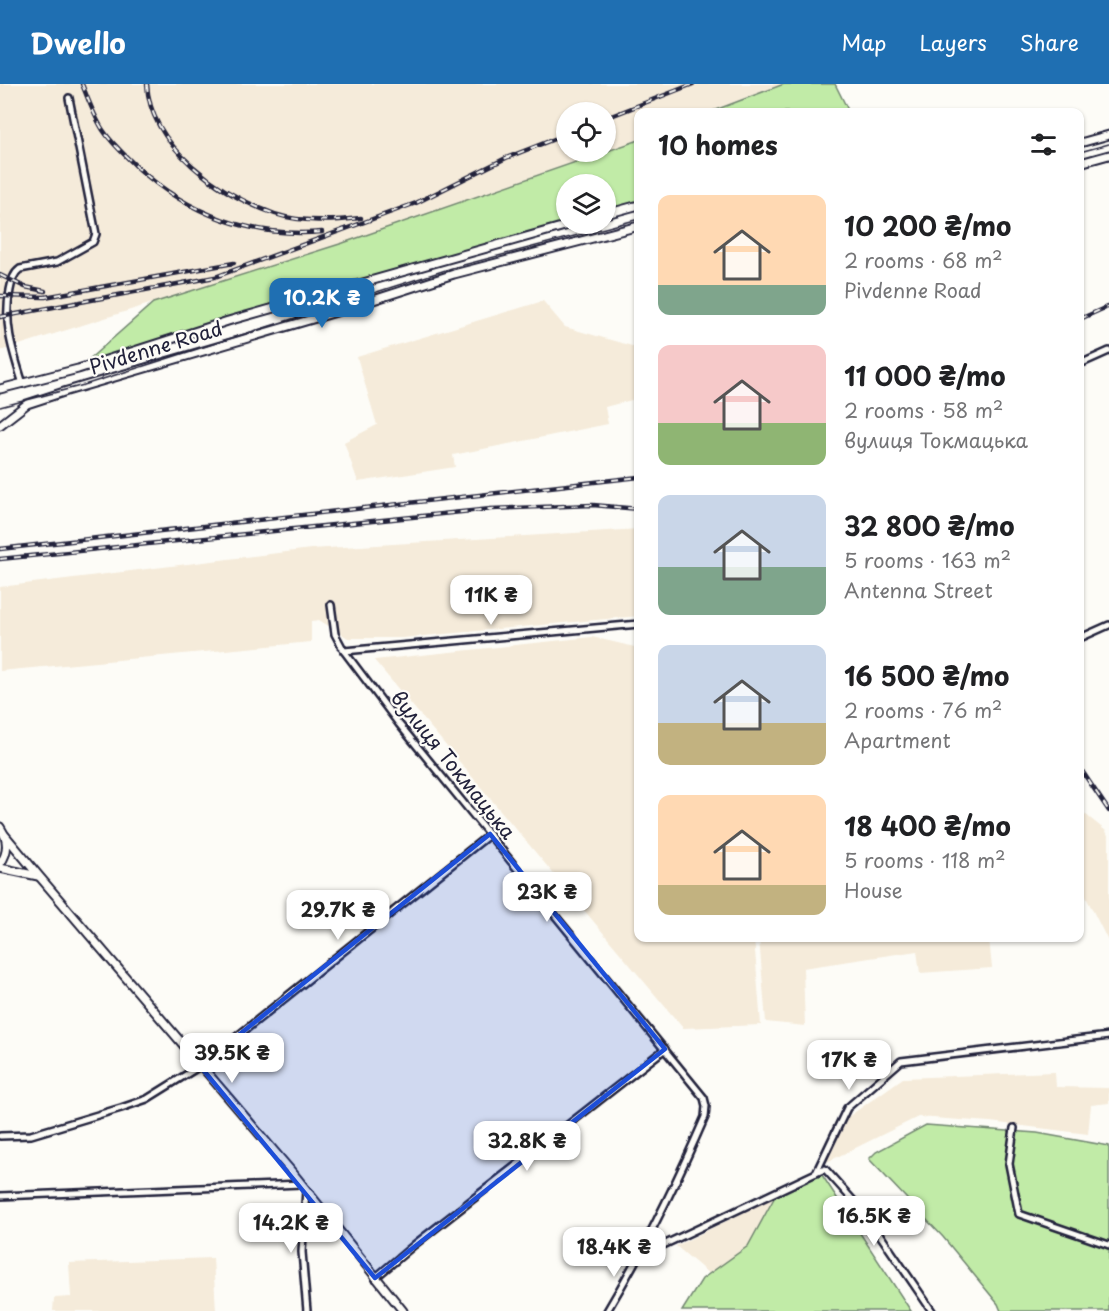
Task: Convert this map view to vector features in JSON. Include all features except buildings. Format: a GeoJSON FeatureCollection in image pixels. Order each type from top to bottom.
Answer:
{"type":"FeatureCollection","features":[{"type":"Feature","properties":{"kind":"main road"},"geometry":{"type":"LineString","coordinates":[[1084,141],[1109,135]]}},
{"type":"Feature","properties":{"kind":"main road"},"geometry":{"type":"LineString","coordinates":[[1084,162],[1109,155]]}},
{"type":"Feature","properties":{"kind":"main road"},"geometry":{"type":"LineString","coordinates":[[616,211],[634,206]]}},
{"type":"Feature","properties":{"kind":"main road","name":"Pivdenne Road"},"geometry":{"type":"LineString","coordinates":[[0,425],[27,404],[454,274],[634,227]]}},
{"type":"Feature","properties":{"kind":"main road","name":"Pivdenne Road"},"geometry":{"type":"LineString","coordinates":[[0,389],[78,369],[228,321],[556,229]]}},
{"type":"Feature","properties":{"kind":"main road"},"geometry":{"type":"LineString","coordinates":[[2,830],[6,852],[0,866],[39,876]]}},
{"type":"Feature","properties":{"kind":"main road"},"geometry":{"type":"LineString","coordinates":[[2,830],[304,1187],[403,1311]]}},
{"type":"Feature","properties":{"kind":"street"},"geometry":{"type":"LineString","coordinates":[[23,384],[7,325],[7,301],[15,273],[20,269],[57,262],[93,242],[96,234],[69,98]]}},
{"type":"Feature","properties":{"kind":"street"},"geometry":{"type":"LineString","coordinates":[[1084,362],[1109,351]]}},
{"type":"Feature","properties":{"kind":"street","name":"вулиця Токмацька"},"geometry":{"type":"LineString","coordinates":[[331,605],[335,634],[344,651],[399,724],[704,1098],[705,1117],[675,1187],[640,1256],[607,1311]]}},
{"type":"Feature","properties":{"kind":"street"},"geometry":{"type":"LineString","coordinates":[[344,651],[634,624]]}},
{"type":"Feature","properties":{"kind":"street"},"geometry":{"type":"LineString","coordinates":[[1084,636],[1109,625]]}},
{"type":"Feature","properties":{"kind":"street"},"geometry":{"type":"LineString","coordinates":[[0,1136],[31,1135],[147,1099],[200,1066],[490,834]]}},
{"type":"Feature","properties":{"kind":"street"},"geometry":{"type":"LineString","coordinates":[[816,1173],[847,1108],[901,1061],[1109,1036]]}},
{"type":"Feature","properties":{"kind":"street"},"geometry":{"type":"LineString","coordinates":[[375,1278],[665,1049]]}},
{"type":"Feature","properties":{"kind":"street"},"geometry":{"type":"LineString","coordinates":[[1014,1128],[1009,1164],[1019,1214],[1109,1245]]}},
{"type":"Feature","properties":{"kind":"street"},"geometry":{"type":"LineString","coordinates":[[640,1256],[825,1169],[867,1216],[932,1311]]}},
{"type":"Feature","properties":{"kind":"street"},"geometry":{"type":"LineString","coordinates":[[0,1196],[304,1187],[302,1252],[307,1311]]}},
{"type":"Feature","properties":{"kind":"highlighted area"},"geometry":{"type":"Polygon","coordinates":[[[490,834],[665,1049],[375,1278],[200,1066],[490,834]]]}},
{"type":"Feature","properties":{"kind":"shaded area"},"geometry":{"type":"Polygon","coordinates":[[[0,84],[784,84],[721,108],[634,108],[634,142],[616,149],[616,102],[556,102],[556,162],[577,162],[343,243],[0,351],[0,84]]]}},
{"type":"Feature","properties":{"kind":"shaded area"},"geometry":{"type":"Polygon","coordinates":[[[543,301],[565,327],[634,347],[634,399],[605,407],[608,424],[453,455],[455,467],[358,482],[344,442],[377,425],[357,357],[543,301]]]}},
{"type":"Feature","properties":{"kind":"shaded area"},"geometry":{"type":"Polygon","coordinates":[[[634,529],[634,616],[402,638],[348,638],[319,620],[311,621],[311,642],[0,671],[0,587],[311,549],[634,529]]]}},
{"type":"Feature","properties":{"kind":"shaded area"},"geometry":{"type":"Polygon","coordinates":[[[592,637],[634,647],[634,942],[754,942],[761,1025],[683,1028],[374,660],[592,637]]]}},
{"type":"Feature","properties":{"kind":"shaded area"},"geometry":{"type":"Polygon","coordinates":[[[1084,813],[1106,831],[1109,838],[1109,943],[1084,893],[1084,813]]]}},
{"type":"Feature","properties":{"kind":"shaded area"},"geometry":{"type":"Polygon","coordinates":[[[759,942],[989,942],[992,968],[920,973],[917,951],[803,968],[805,1026],[766,1022],[759,942]]]}},
{"type":"Feature","properties":{"kind":"shaded area"},"geometry":{"type":"Polygon","coordinates":[[[1055,1072],[1056,1087],[1109,1088],[1109,1103],[1091,1105],[1088,1134],[990,1122],[918,1117],[825,1163],[821,1156],[848,1117],[903,1078],[1055,1072]]]}},
{"type":"Feature","properties":{"kind":"shaded area"},"geometry":{"type":"Polygon","coordinates":[[[777,1196],[748,1246],[709,1274],[676,1246],[777,1196]]]}},
{"type":"Feature","properties":{"kind":"shaded area"},"geometry":{"type":"Polygon","coordinates":[[[213,1258],[216,1311],[53,1311],[54,1298],[71,1297],[69,1263],[213,1258]]]}},
{"type":"Feature","properties":{"kind":"green space"},"geometry":{"type":"Polygon","coordinates":[[[784,84],[835,84],[847,108],[721,108],[784,84]]]}},
{"type":"Feature","properties":{"kind":"green space"},"geometry":{"type":"Polygon","coordinates":[[[634,142],[634,206],[616,211],[616,174],[556,174],[556,227],[78,369],[153,303],[343,243],[576,162],[616,162],[616,148],[634,142]]]}},
{"type":"Feature","properties":{"kind":"green space"},"geometry":{"type":"Polygon","coordinates":[[[926,1125],[1037,1133],[1109,1146],[1109,1311],[1001,1311],[998,1304],[943,1237],[869,1159],[876,1152],[926,1125]]]}},
{"type":"Feature","properties":{"kind":"green space"},"geometry":{"type":"Polygon","coordinates":[[[822,1175],[911,1311],[682,1311],[702,1279],[748,1246],[778,1191],[822,1175]]]}},
{"type":"Feature","properties":{"kind":"tram line"},"geometry":{"type":"LineString","coordinates":[[1084,151],[1109,144]]}},
{"type":"Feature","properties":{"kind":"tram line"},"geometry":{"type":"LineString","coordinates":[[0,407],[84,385],[452,268],[634,220]]}},
{"type":"Feature","properties":{"kind":"railway"},"geometry":{"type":"LineString","coordinates":[[82,84],[97,119],[110,140],[137,167],[178,198],[199,210],[246,226],[296,233],[322,232]]}},
{"type":"Feature","properties":{"kind":"railway"},"geometry":{"type":"LineString","coordinates":[[147,84],[151,107],[161,128],[175,148],[192,166],[233,195],[254,206],[296,219],[361,218]]}},
{"type":"Feature","properties":{"kind":"railway"},"geometry":{"type":"LineString","coordinates":[[616,114],[693,84]]}},
{"type":"Feature","properties":{"kind":"railway"},"geometry":{"type":"LineString","coordinates":[[0,317],[215,277],[416,203],[506,158],[556,138]]}},
{"type":"Feature","properties":{"kind":"railway"},"geometry":{"type":"LineString","coordinates":[[0,296],[45,297],[234,263]]}},
{"type":"Feature","properties":{"kind":"railway"},"geometry":{"type":"LineString","coordinates":[[0,275],[25,287],[45,291]]}},
{"type":"Feature","properties":{"kind":"railway"},"geometry":{"type":"LineString","coordinates":[[1084,317],[1109,306]]}},
{"type":"Feature","properties":{"kind":"railway"},"geometry":{"type":"LineString","coordinates":[[0,549],[634,478]]}},
{"type":"Feature","properties":{"kind":"railway"},"geometry":{"type":"LineString","coordinates":[[0,559],[491,509],[593,505],[634,509]]}},
{"type":"Feature","properties":{"kind":"railway"},"geometry":{"type":"LineString","coordinates":[[1084,774],[1109,811]]}}]}
